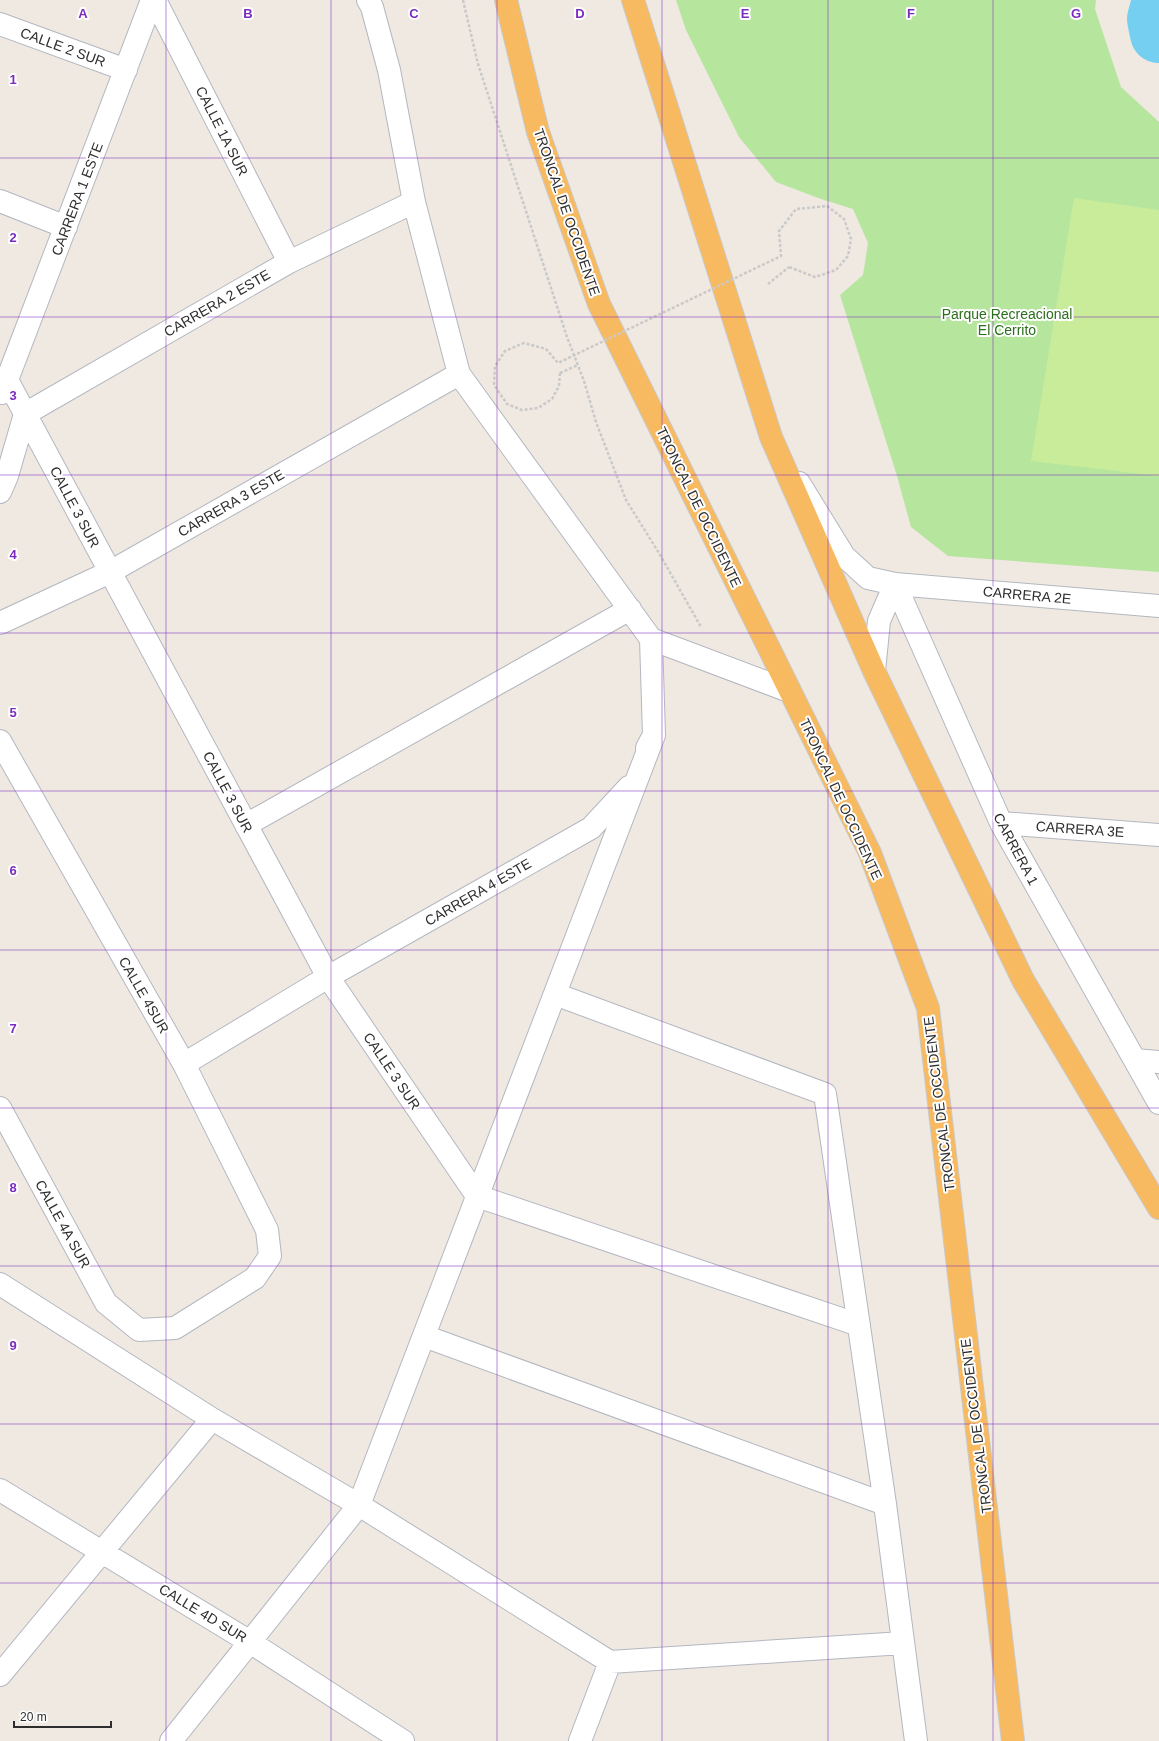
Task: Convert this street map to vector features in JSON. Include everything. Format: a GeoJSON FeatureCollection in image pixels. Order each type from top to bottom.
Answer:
{"type":"FeatureCollection","features":[{"type":"Feature","properties":{"kind":"highway","name":"TRONCAL DE OCCIDENTE"},"geometry":{"type":"LineString","coordinates":[[506,0],[538,132],[599,304],[870,853],[928,1008],[1013,1741]]}},
{"type":"Feature","properties":{"kind":"highway"},"geometry":{"type":"LineString","coordinates":[[633,0],[771,438],[874,671],[1023,980],[1159,1208]]}},
{"type":"Feature","properties":{"kind":"street","name":"CARRERA 1 ESTE"},"geometry":{"type":"LineString","coordinates":[[2,385],[66,227],[152,0]]}},
{"type":"Feature","properties":{"kind":"street","name":"CALLE 1A SUR"},"geometry":{"type":"LineString","coordinates":[[155,0],[289,262]]}},
{"type":"Feature","properties":{"kind":"street"},"geometry":{"type":"LineString","coordinates":[[368,0],[372,7],[389,70],[414,202],[459,374],[651,638],[789,691]]}},
{"type":"Feature","properties":{"kind":"street","name":"CALLE 2 SUR"},"geometry":{"type":"LineString","coordinates":[[0,24],[126,70]]}},
{"type":"Feature","properties":{"kind":"street"},"geometry":{"type":"LineString","coordinates":[[0,201],[66,227]]}},
{"type":"Feature","properties":{"kind":"street","name":"CARRERA 2 ESTE"},"geometry":{"type":"LineString","coordinates":[[25,414],[289,262],[414,202]]}},
{"type":"Feature","properties":{"kind":"street","name":"CARRERA 3 ESTE"},"geometry":{"type":"LineString","coordinates":[[0,623],[110,572],[459,374]]}},
{"type":"Feature","properties":{"kind":"street","name":"CALLE 3 SUR"},"geometry":{"type":"LineString","coordinates":[[2,385],[25,414],[328,977],[477,1196]]}},
{"type":"Feature","properties":{"kind":"street"},"geometry":{"type":"LineString","coordinates":[[2,481],[25,414]]}},
{"type":"Feature","properties":{"kind":"street","name":"CARRERA 2E"},"geometry":{"type":"LineString","coordinates":[[771,438],[844,556],[868,578],[895,584],[1159,606]]}},
{"type":"Feature","properties":{"kind":"street"},"geometry":{"type":"LineString","coordinates":[[874,671],[879,621],[895,584]]}},
{"type":"Feature","properties":{"kind":"street","name":"CARRERA 1"},"geometry":{"type":"LineString","coordinates":[[895,584],[1001,823],[1159,1103]]}},
{"type":"Feature","properties":{"kind":"street"},"geometry":{"type":"LineString","coordinates":[[246,825],[630,609]]}},
{"type":"Feature","properties":{"kind":"street","name":"CARRERA 4 ESTE"},"geometry":{"type":"LineString","coordinates":[[184,1064],[328,977],[591,828],[628,789],[654,735],[651,638]]}},
{"type":"Feature","properties":{"kind":"street"},"geometry":{"type":"LineString","coordinates":[[171,1741],[358,1506],[654,735]]}},
{"type":"Feature","properties":{"kind":"street","name":"CALLE 4SUR"},"geometry":{"type":"LineString","coordinates":[[0,741],[184,1064],[267,1230],[270,1256],[255,1278],[175,1328],[139,1330]]}},
{"type":"Feature","properties":{"kind":"street","name":"CARRERA 3E"},"geometry":{"type":"LineString","coordinates":[[1001,823],[1159,835]]}},
{"type":"Feature","properties":{"kind":"street"},"geometry":{"type":"LineString","coordinates":[[555,994],[825,1094],[885,1504],[916,1741]]}},
{"type":"Feature","properties":{"kind":"street"},"geometry":{"type":"LineString","coordinates":[[1135,1060],[1159,1062]]}},
{"type":"Feature","properties":{"kind":"street","name":"CALLE 4A SUR"},"geometry":{"type":"LineString","coordinates":[[0,1108],[106,1303],[139,1330]]}},
{"type":"Feature","properties":{"kind":"street"},"geometry":{"type":"LineString","coordinates":[[477,1196],[859,1325]]}},
{"type":"Feature","properties":{"kind":"street"},"geometry":{"type":"LineString","coordinates":[[0,1284],[212,1419],[358,1506],[610,1662],[903,1643]]}},
{"type":"Feature","properties":{"kind":"street"},"geometry":{"type":"LineString","coordinates":[[424,1336],[885,1504]]}},
{"type":"Feature","properties":{"kind":"street"},"geometry":{"type":"LineString","coordinates":[[0,1674],[103,1553],[212,1419]]}},
{"type":"Feature","properties":{"kind":"street","name":"CALLE 4D SUR"},"geometry":{"type":"LineString","coordinates":[[0,1490],[250,1642],[403,1741]]}},
{"type":"Feature","properties":{"kind":"street"},"geometry":{"type":"LineString","coordinates":[[580,1741],[610,1662]]}},
{"type":"Feature","properties":{"kind":"path"},"geometry":{"type":"LineString","coordinates":[[463,0],[478,64],[596,422],[626,500],[659,553],[724,666]]}},
{"type":"Feature","properties":{"kind":"path"},"geometry":{"type":"LineString","coordinates":[[578,366],[560,373],[559,386],[552,399],[538,408],[522,410],[507,404],[494,385],[495,366],[505,351],[524,343],[546,349],[558,363],[781,256],[779,231],[796,209],[826,206],[844,219],[851,239],[848,256],[836,270],[815,277],[789,266],[768,284]]}},
{"type":"Feature","properties":{"kind":"green space","name":"Parque Recreacional El Cerrito"},"geometry":{"type":"Polygon","coordinates":[[[676,0],[1096,0],[1095,9],[1121,87],[1159,122],[1159,572],[948,556],[911,527],[897,476],[840,295],[863,275],[868,243],[853,209],[776,182],[739,137],[686,30],[676,0]]]}},
{"type":"Feature","properties":{"kind":"green space"},"geometry":{"type":"Polygon","coordinates":[[[1074,198],[1159,210],[1159,476],[1031,461],[1074,198]]]}},
{"type":"Feature","properties":{"kind":"waterway"},"geometry":{"type":"LineString","coordinates":[[1159,8],[1156,19],[1159,34]]}}]}
